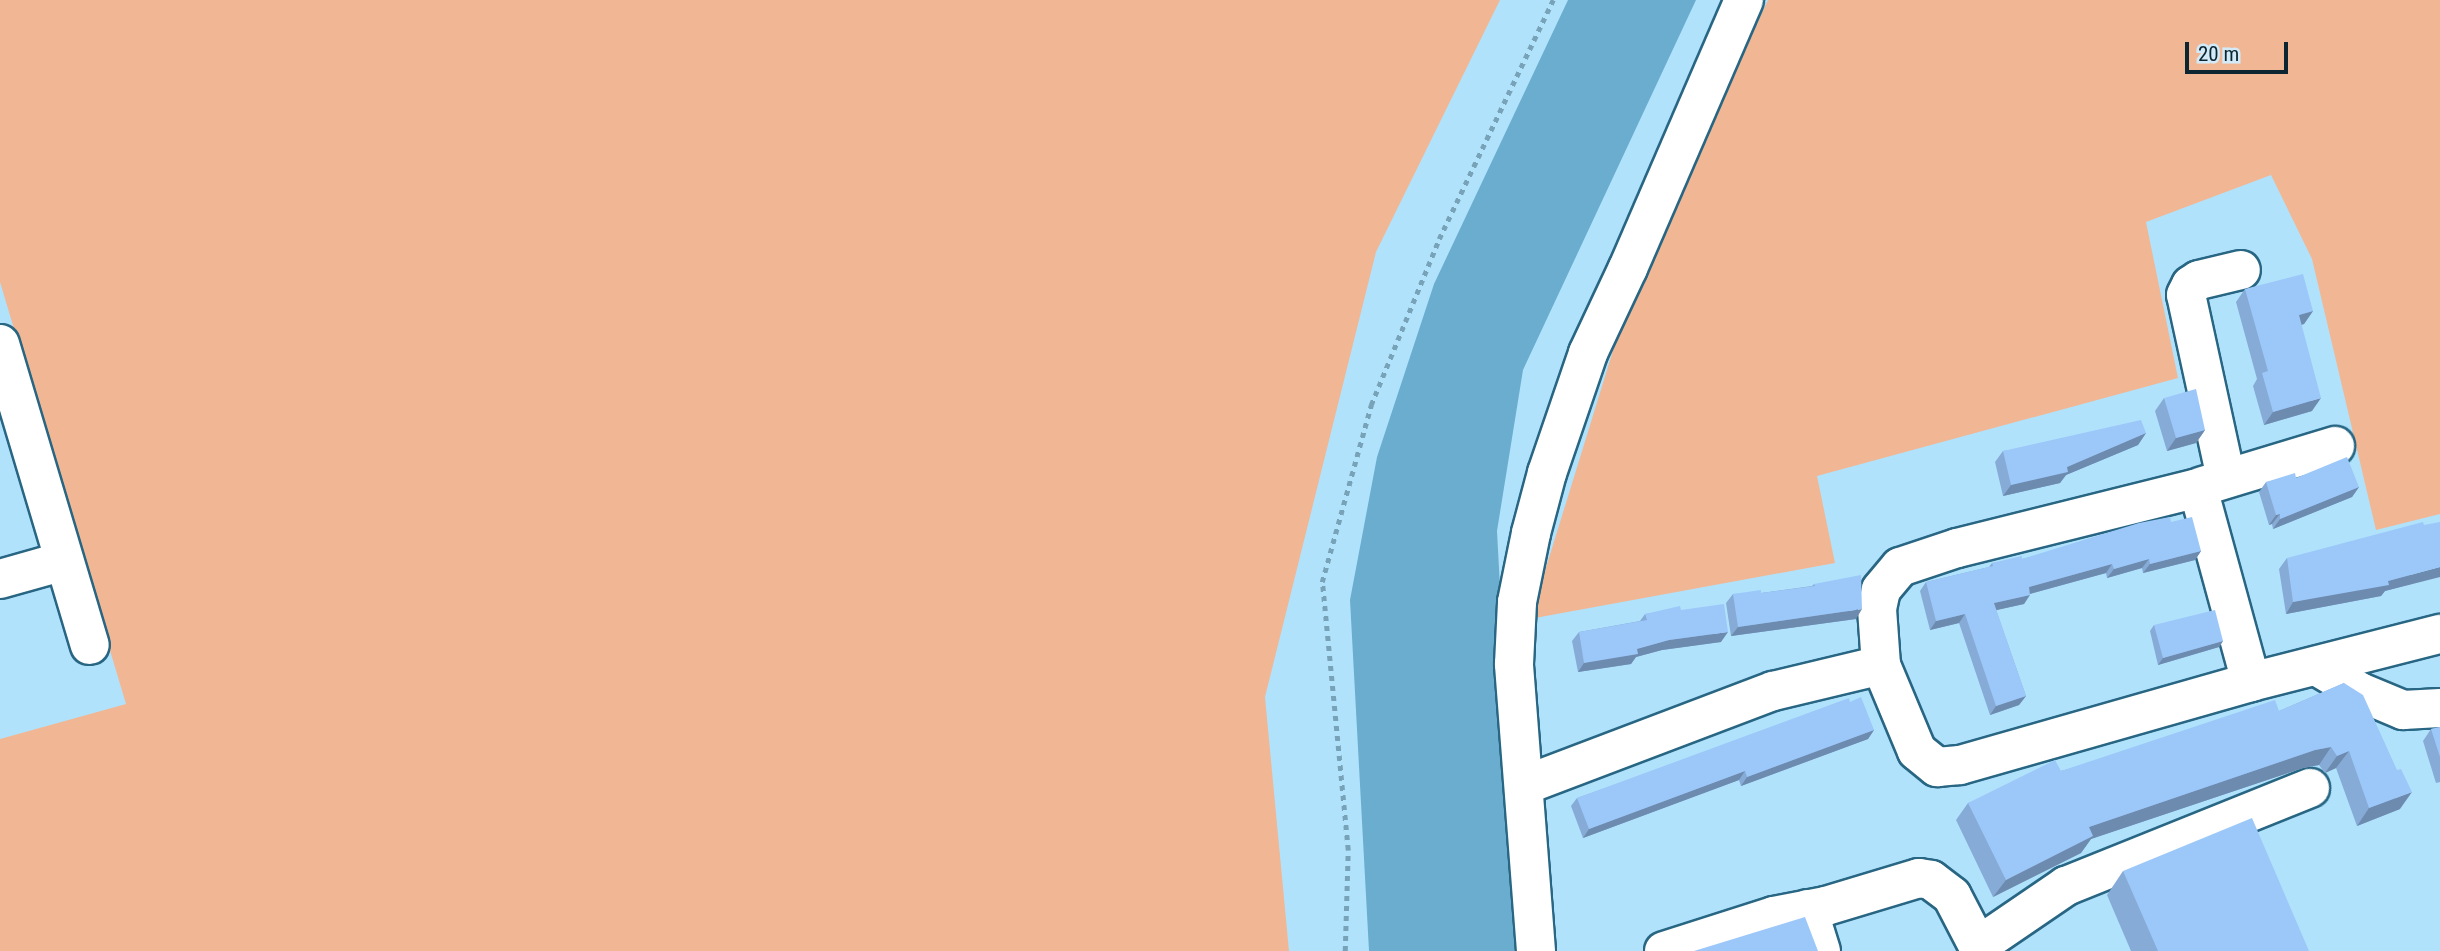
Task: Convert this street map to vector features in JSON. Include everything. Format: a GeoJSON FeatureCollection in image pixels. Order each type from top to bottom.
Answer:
{"type":"FeatureCollection","features":[{"type":"Feature","properties":{"kind":"street"},"geometry":{"type":"LineString","coordinates":[[1536,951],[1514,664],[1517,602],[1547,473],[1588,353],[1744,0]]}},
{"type":"Feature","properties":{"kind":"street"},"geometry":{"type":"LineString","coordinates":[[2241,270],[2199,280],[2191,285],[2186,295],[2212,483],[2251,682]]}},
{"type":"Feature","properties":{"kind":"street"},"geometry":{"type":"LineString","coordinates":[[0,344],[90,645]]}},
{"type":"Feature","properties":{"kind":"street"},"geometry":{"type":"LineString","coordinates":[[2335,446],[2212,483],[1957,548],[1900,567],[1881,590],[1877,609],[1881,665],[1917,751],[1937,766],[1960,765],[2251,682],[2440,634]]}},
{"type":"Feature","properties":{"kind":"street"},"geometry":{"type":"LineString","coordinates":[[0,579],[64,561]]}},
{"type":"Feature","properties":{"kind":"street"},"geometry":{"type":"LineString","coordinates":[[1525,785],[1773,691],[1881,665]]}},
{"type":"Feature","properties":{"kind":"street"},"geometry":{"type":"LineString","coordinates":[[2318,667],[2360,692],[2403,710],[2440,708]]}},
{"type":"Feature","properties":{"kind":"street"},"geometry":{"type":"LineString","coordinates":[[1664,951],[1919,878],[1931,880],[1952,895],[1972,949],[2066,886],[2310,788]]}},
{"type":"Feature","properties":{"kind":"street"},"geometry":{"type":"LineString","coordinates":[[1808,909],[1821,951]]}},
{"type":"Feature","properties":{"kind":"path"},"geometry":{"type":"LineString","coordinates":[[1345,951],[1348,850],[1322,582],[1371,405],[1439,239],[1553,0]]}},
{"type":"Feature","properties":{"kind":"shaded area"},"geometry":{"type":"Polygon","coordinates":[[[0,0],[1500,0],[1376,252],[1265,697],[1289,951],[0,951],[0,739],[126,704],[0,282],[0,0]]]}},
{"type":"Feature","properties":{"kind":"shaded area"},"geometry":{"type":"Polygon","coordinates":[[[1768,0],[2440,0],[2440,514],[2376,530],[2312,259],[2271,175],[2146,222],[2178,378],[1817,476],[1835,563],[1535,618],[1544,574],[1633,286],[1768,0]]]}},
{"type":"Feature","properties":{"kind":"water"},"geometry":{"type":"Polygon","coordinates":[[[1568,0],[1696,0],[1523,370],[1497,531],[1516,885],[1516,951],[1369,951],[1350,600],[1377,457],[1434,284],[1568,0]]]}},
{"type":"Feature","properties":{"kind":"building"},"geometry":{"type":"Polygon","coordinates":[[[2303,274],[2313,311],[2299,315],[2321,398],[2273,412],[2262,373],[2268,371],[2245,289],[2303,274]]]}},
{"type":"Feature","properties":{"kind":"building"},"geometry":{"type":"Polygon","coordinates":[[[2196,389],[2205,430],[2176,438],[2164,398],[2196,389]]]}},
{"type":"Feature","properties":{"kind":"building"},"geometry":{"type":"Polygon","coordinates":[[[2141,420],[2146,433],[2067,467],[2068,472],[2011,485],[2003,451],[2141,420]]]}},
{"type":"Feature","properties":{"kind":"building"},"geometry":{"type":"Polygon","coordinates":[[[2347,457],[2359,487],[2280,519],[2280,514],[2276,515],[2266,482],[2295,473],[2296,478],[2347,457]]]}},
{"type":"Feature","properties":{"kind":"building"},"geometry":{"type":"Polygon","coordinates":[[[2170,517],[2171,522],[2192,517],[2201,551],[2150,564],[2149,559],[2114,569],[2112,564],[2029,587],[2030,595],[1994,603],[2026,696],[1996,706],[1965,614],[1936,621],[1926,582],[1993,566],[1992,563],[2022,556],[2022,559],[2139,523],[2170,517]]]}},
{"type":"Feature","properties":{"kind":"building"},"geometry":{"type":"Polygon","coordinates":[[[2423,522],[2424,525],[2440,522],[2440,567],[2388,581],[2389,585],[2293,602],[2287,558],[2423,522]]]}},
{"type":"Feature","properties":{"kind":"building"},"geometry":{"type":"Polygon","coordinates":[[[1861,575],[1862,609],[1738,627],[1733,594],[1815,586],[1814,584],[1861,575]]]}},
{"type":"Feature","properties":{"kind":"building"},"geometry":{"type":"Polygon","coordinates":[[[1724,604],[1728,632],[1669,640],[1637,649],[1638,654],[1584,663],[1579,632],[1647,620],[1645,614],[1680,606],[1681,610],[1724,604]]]}},
{"type":"Feature","properties":{"kind":"building"},"geometry":{"type":"Polygon","coordinates":[[[2215,610],[2223,641],[2163,658],[2154,625],[2215,610]]]}},
{"type":"Feature","properties":{"kind":"building"},"geometry":{"type":"Polygon","coordinates":[[[2344,683],[2363,695],[2397,770],[2401,769],[2412,792],[2369,808],[2349,751],[2337,756],[2331,747],[2315,750],[2089,827],[2093,836],[2006,880],[1968,803],[2055,760],[2061,771],[2275,700],[2279,711],[2344,683]]]}},
{"type":"Feature","properties":{"kind":"building"},"geometry":{"type":"Polygon","coordinates":[[[1861,697],[1874,730],[1747,777],[1745,771],[1589,829],[1577,798],[1849,698],[1850,702],[1861,697]]]}},
{"type":"Feature","properties":{"kind":"building"},"geometry":{"type":"Polygon","coordinates":[[[2440,727],[2440,757],[2431,729],[2440,727]]]}},
{"type":"Feature","properties":{"kind":"building"},"geometry":{"type":"Polygon","coordinates":[[[2252,818],[2309,951],[2158,951],[2123,871],[2252,818]]]}},
{"type":"Feature","properties":{"kind":"building"},"geometry":{"type":"Polygon","coordinates":[[[1805,917],[1818,951],[1694,951],[1805,917]]]}}]}
